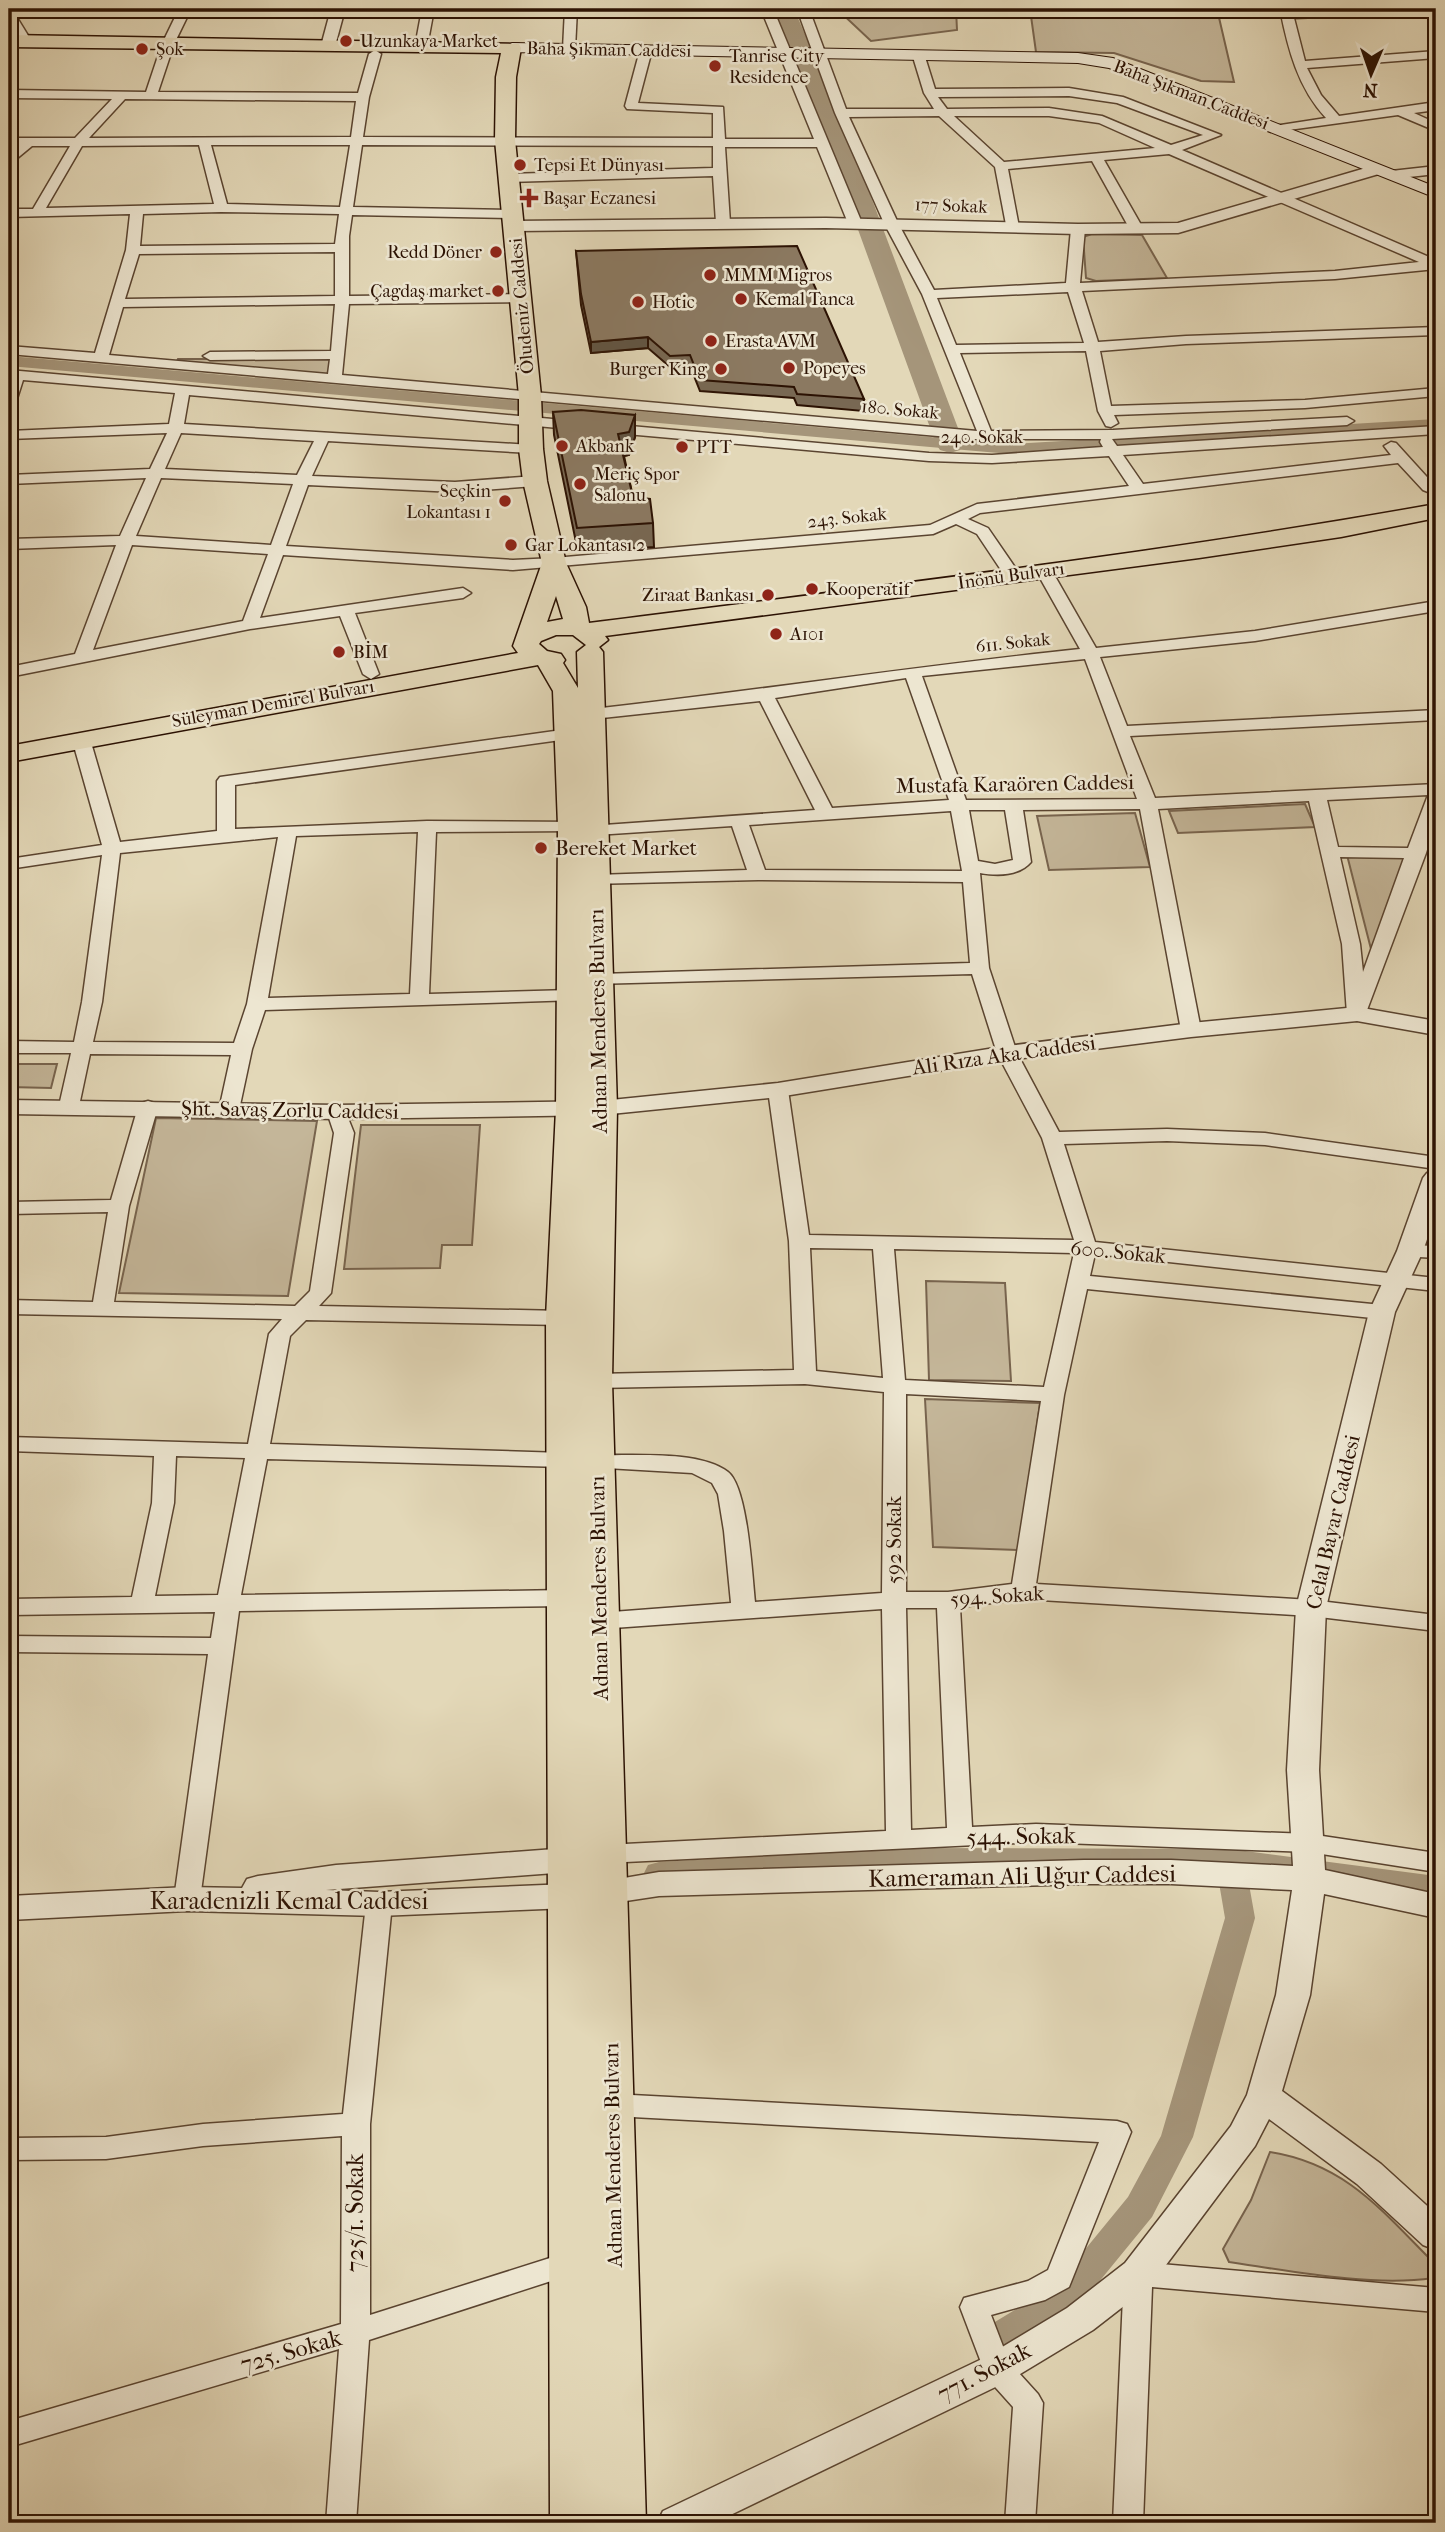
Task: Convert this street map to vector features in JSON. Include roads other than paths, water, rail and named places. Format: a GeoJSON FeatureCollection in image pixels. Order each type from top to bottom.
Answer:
{"type":"FeatureCollection","features":[{"type":"Feature","properties":{"kind":"main road","name":"Baha Şıkman Caddesi"},"geometry":{"type":"LineString","coordinates":[[13,41],[1078,58],[1113,63],[1436,193]]}},
{"type":"Feature","properties":{"kind":"main road","name":"Öludeniz Caddesi"},"geometry":{"type":"LineString","coordinates":[[512,48],[506,77],[505,140],[508,178],[521,298],[531,449],[535,481],[554,563]]}},
{"type":"Feature","properties":{"kind":"main road","name":"İnönü Bulvarı"},"geometry":{"type":"LineString","coordinates":[[586,640],[1048,578],[1355,528],[1432,499]]}},
{"type":"Feature","properties":{"kind":"main road","name":"İnönü Bulvarı"},"geometry":{"type":"LineString","coordinates":[[586,640],[1013,576],[1313,542],[1436,521]]}},
{"type":"Feature","properties":{"kind":"main road","name":"Adnan Menderes Bulvarı"},"geometry":{"type":"LineString","coordinates":[[554,563],[586,640],[581,724],[586,1108],[595,1381],[580,1461],[565,1598],[575,2523]]}},
{"type":"Feature","properties":{"kind":"main road"},"geometry":{"type":"LineString","coordinates":[[554,563],[536,648],[571,659],[586,640]]}},
{"type":"Feature","properties":{"kind":"main road","name":"Adnan Menderes Bulvarı"},"geometry":{"type":"LineString","coordinates":[[536,648],[566,691],[581,724]]}},
{"type":"Feature","properties":{"kind":"main road","name":"Süleyman Demirel Bulvarı"},"geometry":{"type":"LineString","coordinates":[[9,744],[371,674],[536,648]]}},
{"type":"Feature","properties":{"kind":"main road","name":"Süleyman Demirel Bulvarı"},"geometry":{"type":"LineString","coordinates":[[9,754],[536,648]]}},
{"type":"Feature","properties":{"kind":"main road","name":"Adnan Menderes Bulvarı"},"geometry":{"type":"LineString","coordinates":[[584,828],[596,880],[585,988]]}},
{"type":"Feature","properties":{"kind":"main road","name":"Adnan Menderes Bulvarı"},"geometry":{"type":"LineString","coordinates":[[586,1108],[563,1318],[599,1620],[622,2523]]}},
{"type":"Feature","properties":{"kind":"street"},"geometry":{"type":"LineString","coordinates":[[151,94],[168,44],[185,9]]}},
{"type":"Feature","properties":{"kind":"street"},"geometry":{"type":"LineString","coordinates":[[328,46],[338,9]]}},
{"type":"Feature","properties":{"kind":"street"},"geometry":{"type":"LineString","coordinates":[[421,47],[428,9]]}},
{"type":"Feature","properties":{"kind":"street"},"geometry":{"type":"LineString","coordinates":[[569,49],[572,9]]}},
{"type":"Feature","properties":{"kind":"street"},"geometry":{"type":"LineString","coordinates":[[600,9],[768,10],[783,53],[855,223]]}},
{"type":"Feature","properties":{"kind":"street"},"geometry":{"type":"LineString","coordinates":[[803,9],[884,223],[929,294],[952,349],[979,435]]}},
{"type":"Feature","properties":{"kind":"street"},"geometry":{"type":"LineString","coordinates":[[1335,120],[1315,96],[1295,58],[1287,12],[1370,14],[1436,10]]}},
{"type":"Feature","properties":{"kind":"street"},"geometry":{"type":"LineString","coordinates":[[9,13],[13,41]]}},
{"type":"Feature","properties":{"kind":"street"},"geometry":{"type":"LineString","coordinates":[[646,50],[631,106],[719,110],[719,172],[723,223]]}},
{"type":"Feature","properties":{"kind":"street"},"geometry":{"type":"LineString","coordinates":[[335,379],[342,302],[342,242],[355,141],[375,54]]}},
{"type":"Feature","properties":{"kind":"street"},"geometry":{"type":"LineString","coordinates":[[1300,65],[1436,54]]}},
{"type":"Feature","properties":{"kind":"street"},"geometry":{"type":"LineString","coordinates":[[919,57],[930,93],[944,114],[1001,166],[1012,227]]}},
{"type":"Feature","properties":{"kind":"street"},"geometry":{"type":"LineString","coordinates":[[930,93],[1069,92],[1119,100],[1215,135],[1170,150],[1001,166]]}},
{"type":"Feature","properties":{"kind":"street"},"geometry":{"type":"LineString","coordinates":[[9,94],[363,97]]}},
{"type":"Feature","properties":{"kind":"street"},"geometry":{"type":"LineString","coordinates":[[37,212],[78,142],[123,94]]}},
{"type":"Feature","properties":{"kind":"street"},"geometry":{"type":"LineString","coordinates":[[1278,129],[1436,106]]}},
{"type":"Feature","properties":{"kind":"street"},"geometry":{"type":"LineString","coordinates":[[1399,111],[1436,127]]}},
{"type":"Feature","properties":{"kind":"street"},"geometry":{"type":"LineString","coordinates":[[841,113],[1049,112],[1102,120],[1436,265]]}},
{"type":"Feature","properties":{"kind":"street"},"geometry":{"type":"LineString","coordinates":[[9,142],[698,140],[719,143],[823,144]]}},
{"type":"Feature","properties":{"kind":"street"},"geometry":{"type":"LineString","coordinates":[[9,162],[29,142]]}},
{"type":"Feature","properties":{"kind":"street"},"geometry":{"type":"LineString","coordinates":[[204,142],[221,208]]}},
{"type":"Feature","properties":{"kind":"street"},"geometry":{"type":"LineString","coordinates":[[1096,158],[1137,230]]}},
{"type":"Feature","properties":{"kind":"street"},"geometry":{"type":"LineString","coordinates":[[1383,172],[1436,170]]}},
{"type":"Feature","properties":{"kind":"street"},"geometry":{"type":"LineString","coordinates":[[508,178],[719,172]]}},
{"type":"Feature","properties":{"kind":"street","name":"177 Sokak"},"geometry":{"type":"LineString","coordinates":[[514,220],[884,223],[1137,230],[1178,228],[1283,197],[1383,172]]}},
{"type":"Feature","properties":{"kind":"street"},"geometry":{"type":"LineString","coordinates":[[9,213],[221,208],[346,210],[514,220]]}},
{"type":"Feature","properties":{"kind":"street"},"geometry":{"type":"LineString","coordinates":[[101,358],[133,244],[137,211]]}},
{"type":"Feature","properties":{"kind":"street"},"geometry":{"type":"LineString","coordinates":[[1078,229],[1073,285],[1092,347],[1109,441],[1139,490]]}},
{"type":"Feature","properties":{"kind":"street"},"geometry":{"type":"LineString","coordinates":[[133,244],[342,242]]}},
{"type":"Feature","properties":{"kind":"street"},"geometry":{"type":"LineString","coordinates":[[929,294],[1073,285],[1194,283],[1335,275],[1436,265]]}},
{"type":"Feature","properties":{"kind":"street"},"geometry":{"type":"LineString","coordinates":[[118,303],[521,298]]}},
{"type":"Feature","properties":{"kind":"street"},"geometry":{"type":"LineString","coordinates":[[952,349],[1092,347],[1186,340],[1436,331]]}},
{"type":"Feature","properties":{"kind":"street"},"geometry":{"type":"LineString","coordinates":[[9,350],[335,379],[529,407]]}},
{"type":"Feature","properties":{"kind":"street"},"geometry":{"type":"LineString","coordinates":[[137,361],[167,356],[337,355]]}},
{"type":"Feature","properties":{"kind":"street"},"geometry":{"type":"LineString","coordinates":[[9,402],[13,374],[183,389],[529,407]]}},
{"type":"Feature","properties":{"kind":"street"},"geometry":{"type":"LineString","coordinates":[[83,655],[126,540],[176,428],[183,389]]}},
{"type":"Feature","properties":{"kind":"street"},"geometry":{"type":"LineString","coordinates":[[1105,411],[1305,404],[1436,392]]}},
{"type":"Feature","properties":{"kind":"street"},"geometry":{"type":"LineString","coordinates":[[1305,404],[1314,423]]}},
{"type":"Feature","properties":{"kind":"street","name":"180. Sokak"},"geometry":{"type":"LineString","coordinates":[[529,407],[1109,441],[1314,423],[1436,416]]}},
{"type":"Feature","properties":{"kind":"street","name":"240. Sokak"},"geometry":{"type":"LineString","coordinates":[[529,407],[929,457],[992,459],[1109,441],[1223,462],[1381,433],[1436,430]]}},
{"type":"Feature","properties":{"kind":"street"},"geometry":{"type":"LineString","coordinates":[[9,435],[176,428],[531,449]]}},
{"type":"Feature","properties":{"kind":"street"},"geometry":{"type":"LineString","coordinates":[[1381,433],[1432,499]]}},
{"type":"Feature","properties":{"kind":"street"},"geometry":{"type":"LineString","coordinates":[[250,624],[303,481],[324,435]]}},
{"type":"Feature","properties":{"kind":"street"},"geometry":{"type":"LineString","coordinates":[[1223,462],[1399,458]]}},
{"type":"Feature","properties":{"kind":"street","name":"243. Sokak"},"geometry":{"type":"LineString","coordinates":[[9,544],[126,540],[513,565],[554,563],[933,529],[977,509],[1139,490],[1223,462]]}},
{"type":"Feature","properties":{"kind":"street"},"geometry":{"type":"LineString","coordinates":[[9,479],[155,473],[455,487],[535,481]]}},
{"type":"Feature","properties":{"kind":"street"},"geometry":{"type":"LineString","coordinates":[[956,519],[983,531],[1013,576]]}},
{"type":"Feature","properties":{"kind":"street"},"geometry":{"type":"LineString","coordinates":[[1048,578],[1091,654],[1148,804],[1191,1030]]}},
{"type":"Feature","properties":{"kind":"street"},"geometry":{"type":"LineString","coordinates":[[9,672],[83,655],[250,624],[463,593]]}},
{"type":"Feature","properties":{"kind":"street","name":"611. Sokak"},"geometry":{"type":"LineString","coordinates":[[226,836],[226,781],[912,672],[1255,636],[1436,606]]}},
{"type":"Feature","properties":{"kind":"street"},"geometry":{"type":"LineString","coordinates":[[346,610],[371,674]]}},
{"type":"Feature","properties":{"kind":"street"},"geometry":{"type":"LineString","coordinates":[[912,672],[959,805],[970,870],[980,968],[1007,1053],[1052,1138],[1086,1247],[1053,1395],[1023,1591]]}},
{"type":"Feature","properties":{"kind":"street"},"geometry":{"type":"LineString","coordinates":[[765,695],[826,813]]}},
{"type":"Feature","properties":{"kind":"street"},"geometry":{"type":"LineString","coordinates":[[1120,731],[1436,715]]}},
{"type":"Feature","properties":{"kind":"street"},"geometry":{"type":"LineString","coordinates":[[69,1106],[92,1002],[113,847],[81,739]]}},
{"type":"Feature","properties":{"kind":"street","name":"Mustafa Karaören Caddesi"},"geometry":{"type":"LineString","coordinates":[[9,864],[113,847],[288,831],[427,826],[584,828],[739,821],[959,805],[1148,804],[1436,789]]}},
{"type":"Feature","properties":{"kind":"street"},"geometry":{"type":"LineString","coordinates":[[1317,796],[1352,944],[1357,1014]]}},
{"type":"Feature","properties":{"kind":"street"},"geometry":{"type":"LineString","coordinates":[[1357,1014],[1436,796]]}},
{"type":"Feature","properties":{"kind":"street"},"geometry":{"type":"LineString","coordinates":[[596,880],[1014,868],[1022,862],[1013,805]]}},
{"type":"Feature","properties":{"kind":"street"},"geometry":{"type":"LineString","coordinates":[[739,821],[758,875]]}},
{"type":"Feature","properties":{"kind":"street"},"geometry":{"type":"LineString","coordinates":[[419,1000],[427,826]]}},
{"type":"Feature","properties":{"kind":"street"},"geometry":{"type":"LineString","coordinates":[[229,1110],[242,1049],[257,1003],[288,831]]}},
{"type":"Feature","properties":{"kind":"street"},"geometry":{"type":"LineString","coordinates":[[1330,852],[1417,853]]}},
{"type":"Feature","properties":{"kind":"street"},"geometry":{"type":"LineString","coordinates":[[257,1003],[419,1000],[585,988],[980,968]]}},
{"type":"Feature","properties":{"kind":"street","name":"Ali Rıza Aka Caddesi"},"geometry":{"type":"LineString","coordinates":[[586,1108],[778,1090],[1007,1053],[1191,1030],[1357,1014],[1436,1028]]}},
{"type":"Feature","properties":{"kind":"street"},"geometry":{"type":"LineString","coordinates":[[9,1047],[242,1049]]}},
{"type":"Feature","properties":{"kind":"street"},"geometry":{"type":"LineString","coordinates":[[778,1090],[799,1241],[805,1377]]}},
{"type":"Feature","properties":{"kind":"street","name":"Şht. Savaş Zorlu Caddesi"},"geometry":{"type":"LineString","coordinates":[[9,1107],[148,1107],[337,1112],[586,1108]]}},
{"type":"Feature","properties":{"kind":"street"},"geometry":{"type":"LineString","coordinates":[[102,1308],[119,1206],[148,1107]]}},
{"type":"Feature","properties":{"kind":"street"},"geometry":{"type":"LineString","coordinates":[[337,1112],[344,1133],[323,1279],[320,1293],[280,1334],[228,1604],[187,1899],[336,1877],[568,1878]]}},
{"type":"Feature","properties":{"kind":"street"},"geometry":{"type":"LineString","coordinates":[[1052,1138],[1167,1135],[1265,1139],[1436,1163]]}},
{"type":"Feature","properties":{"kind":"street","name":"Celal Bayar Caddesi"},"geometry":{"type":"LineString","coordinates":[[1264,2096],[1293,1996],[1310,1880],[1303,1770],[1311,1608],[1382,1312],[1397,1279],[1423,1252],[1436,1178]]}},
{"type":"Feature","properties":{"kind":"street"},"geometry":{"type":"LineString","coordinates":[[9,1208],[119,1206]]}},
{"type":"Feature","properties":{"kind":"street","name":"600. Sokak"},"geometry":{"type":"LineString","coordinates":[[799,1241],[1086,1247],[1436,1285]]}},
{"type":"Feature","properties":{"kind":"street","name":"592 Sokak"},"geometry":{"type":"LineString","coordinates":[[883,1243],[895,1386],[894,1600],[899,1838]]}},
{"type":"Feature","properties":{"kind":"street"},"geometry":{"type":"LineString","coordinates":[[1077,1281],[1382,1312]]}},
{"type":"Feature","properties":{"kind":"street"},"geometry":{"type":"LineString","coordinates":[[9,1307],[563,1318]]}},
{"type":"Feature","properties":{"kind":"street"},"geometry":{"type":"LineString","coordinates":[[595,1381],[805,1377],[895,1386],[1053,1395]]}},
{"type":"Feature","properties":{"kind":"street"},"geometry":{"type":"LineString","coordinates":[[9,1444],[696,1465],[721,1478],[729,1494],[736,1531],[744,1611]]}},
{"type":"Feature","properties":{"kind":"street"},"geometry":{"type":"LineString","coordinates":[[142,1605],[163,1503],[165,1448]]}},
{"type":"Feature","properties":{"kind":"street","name":"594. Sokak"},"geometry":{"type":"LineString","coordinates":[[599,1620],[894,1600],[948,1600],[1023,1591],[1311,1608],[1436,1623]]}},
{"type":"Feature","properties":{"kind":"street"},"geometry":{"type":"LineString","coordinates":[[9,1607],[565,1598]]}},
{"type":"Feature","properties":{"kind":"street"},"geometry":{"type":"LineString","coordinates":[[948,1600],[960,1838]]}},
{"type":"Feature","properties":{"kind":"street"},"geometry":{"type":"LineString","coordinates":[[9,1644],[223,1646]]}},
{"type":"Feature","properties":{"kind":"street","name":"544. Sokak"},"geometry":{"type":"LineString","coordinates":[[605,1854],[1036,1833],[1309,1843],[1436,1863]]}},
{"type":"Feature","properties":{"kind":"street","name":"Kameraman Ali Uğur Caddesi"},"geometry":{"type":"LineString","coordinates":[[606,1892],[659,1884],[1083,1871],[1171,1872],[1310,1880],[1436,1906]]}},
{"type":"Feature","properties":{"kind":"street","name":"Karadenizli Kemal Caddesi"},"geometry":{"type":"LineString","coordinates":[[9,1908],[187,1899],[380,1904],[568,1878]]}},
{"type":"Feature","properties":{"kind":"street","name":"725/1. Sokak"},"geometry":{"type":"LineString","coordinates":[[341,2523],[355,2332],[356,2124],[380,1904]]}},
{"type":"Feature","properties":{"kind":"street"},"geometry":{"type":"LineString","coordinates":[[1264,2096],[1369,2174],[1436,2235]]}},
{"type":"Feature","properties":{"kind":"street","name":"771. Sokak"},"geometry":{"type":"LineString","coordinates":[[676,2523],[997,2369],[1080,2319],[1138,2274],[1243,2136],[1264,2096]]}},
{"type":"Feature","properties":{"kind":"street"},"geometry":{"type":"LineString","coordinates":[[613,2105],[1117,2132],[1059,2278],[1035,2291],[974,2307],[997,2369],[1028,2403],[1020,2523]]}},
{"type":"Feature","properties":{"kind":"street"},"geometry":{"type":"LineString","coordinates":[[9,2149],[106,2148],[203,2135],[356,2124]]}},
{"type":"Feature","properties":{"kind":"street","name":"725. Sokak"},"geometry":{"type":"LineString","coordinates":[[9,2434],[355,2332],[572,2263]]}},
{"type":"Feature","properties":{"kind":"street"},"geometry":{"type":"LineString","coordinates":[[1128,2523],[1138,2274],[1436,2300]]}},
{"type":"Feature","properties":{"kind":"waterway"},"geometry":{"type":"LineString","coordinates":[[783,9],[832,125],[950,444]]}},
{"type":"Feature","properties":{"kind":"waterway"},"geometry":{"type":"LineString","coordinates":[[9,361],[1010,449],[1436,424]]}},
{"type":"Feature","properties":{"kind":"waterway"},"geometry":{"type":"LineString","coordinates":[[659,1873],[908,1859],[1230,1860]]}},
{"type":"Feature","properties":{"kind":"waterway"},"geometry":{"type":"LineString","coordinates":[[992,2341],[1068,2295],[1140,2207],[1177,2137],[1240,1918],[1230,1860]]}},
{"type":"Feature","properties":{"kind":"waterway"},"geometry":{"type":"LineString","coordinates":[[1230,1860],[1436,1887]]}},
{"type":"Feature","properties":{"kind":"place","name":"Uzunkaya Market"},"geometry":{"type":"Point","coordinates":[346,41]}},
{"type":"Feature","properties":{"kind":"place","name":"Şok"},"geometry":{"type":"Point","coordinates":[142,49]}},
{"type":"Feature","properties":{"kind":"place","name":"Tanrise City Residence"},"geometry":{"type":"Point","coordinates":[715,66]}},
{"type":"Feature","properties":{"kind":"place","name":"Tepsi Et Dünyası"},"geometry":{"type":"Point","coordinates":[520,165]}},
{"type":"Feature","properties":{"kind":"place","name":"Başar Eczanesi"},"geometry":{"type":"Point","coordinates":[529,198]}},
{"type":"Feature","properties":{"kind":"place","name":"Redd Döner"},"geometry":{"type":"Point","coordinates":[496,252]}},
{"type":"Feature","properties":{"kind":"place","name":"MMM Migros"},"geometry":{"type":"Point","coordinates":[710,275]}},
{"type":"Feature","properties":{"kind":"place","name":"Çagdaş market"},"geometry":{"type":"Point","coordinates":[498,291]}},
{"type":"Feature","properties":{"kind":"place","name":"Kemal Tanca"},"geometry":{"type":"Point","coordinates":[741,299]}},
{"type":"Feature","properties":{"kind":"place","name":"Hotic"},"geometry":{"type":"Point","coordinates":[638,302]}},
{"type":"Feature","properties":{"kind":"place","name":"Erasta AVM"},"geometry":{"type":"Point","coordinates":[711,341]}},
{"type":"Feature","properties":{"kind":"place","name":"Popeyes"},"geometry":{"type":"Point","coordinates":[789,368]}},
{"type":"Feature","properties":{"kind":"place","name":"Burger King"},"geometry":{"type":"Point","coordinates":[721,369]}},
{"type":"Feature","properties":{"kind":"place","name":"Akbank"},"geometry":{"type":"Point","coordinates":[562,446]}},
{"type":"Feature","properties":{"kind":"place","name":"PTT"},"geometry":{"type":"Point","coordinates":[682,447]}},
{"type":"Feature","properties":{"kind":"place","name":"Meriç Spor Salonu"},"geometry":{"type":"Point","coordinates":[580,484]}},
{"type":"Feature","properties":{"kind":"place","name":"Seçkin Lokantası 1"},"geometry":{"type":"Point","coordinates":[505,501]}},
{"type":"Feature","properties":{"kind":"place","name":"Gar Lokantası 2"},"geometry":{"type":"Point","coordinates":[511,545]}},
{"type":"Feature","properties":{"kind":"place","name":"Kooperatif"},"geometry":{"type":"Point","coordinates":[812,589]}},
{"type":"Feature","properties":{"kind":"place","name":"Ziraat Bankası"},"geometry":{"type":"Point","coordinates":[768,595]}},
{"type":"Feature","properties":{"kind":"place","name":"A101"},"geometry":{"type":"Point","coordinates":[776,634]}},
{"type":"Feature","properties":{"kind":"place","name":"BİM"},"geometry":{"type":"Point","coordinates":[339,652]}},
{"type":"Feature","properties":{"kind":"place","name":"Bereket Market"},"geometry":{"type":"Point","coordinates":[541,848]}}]}
